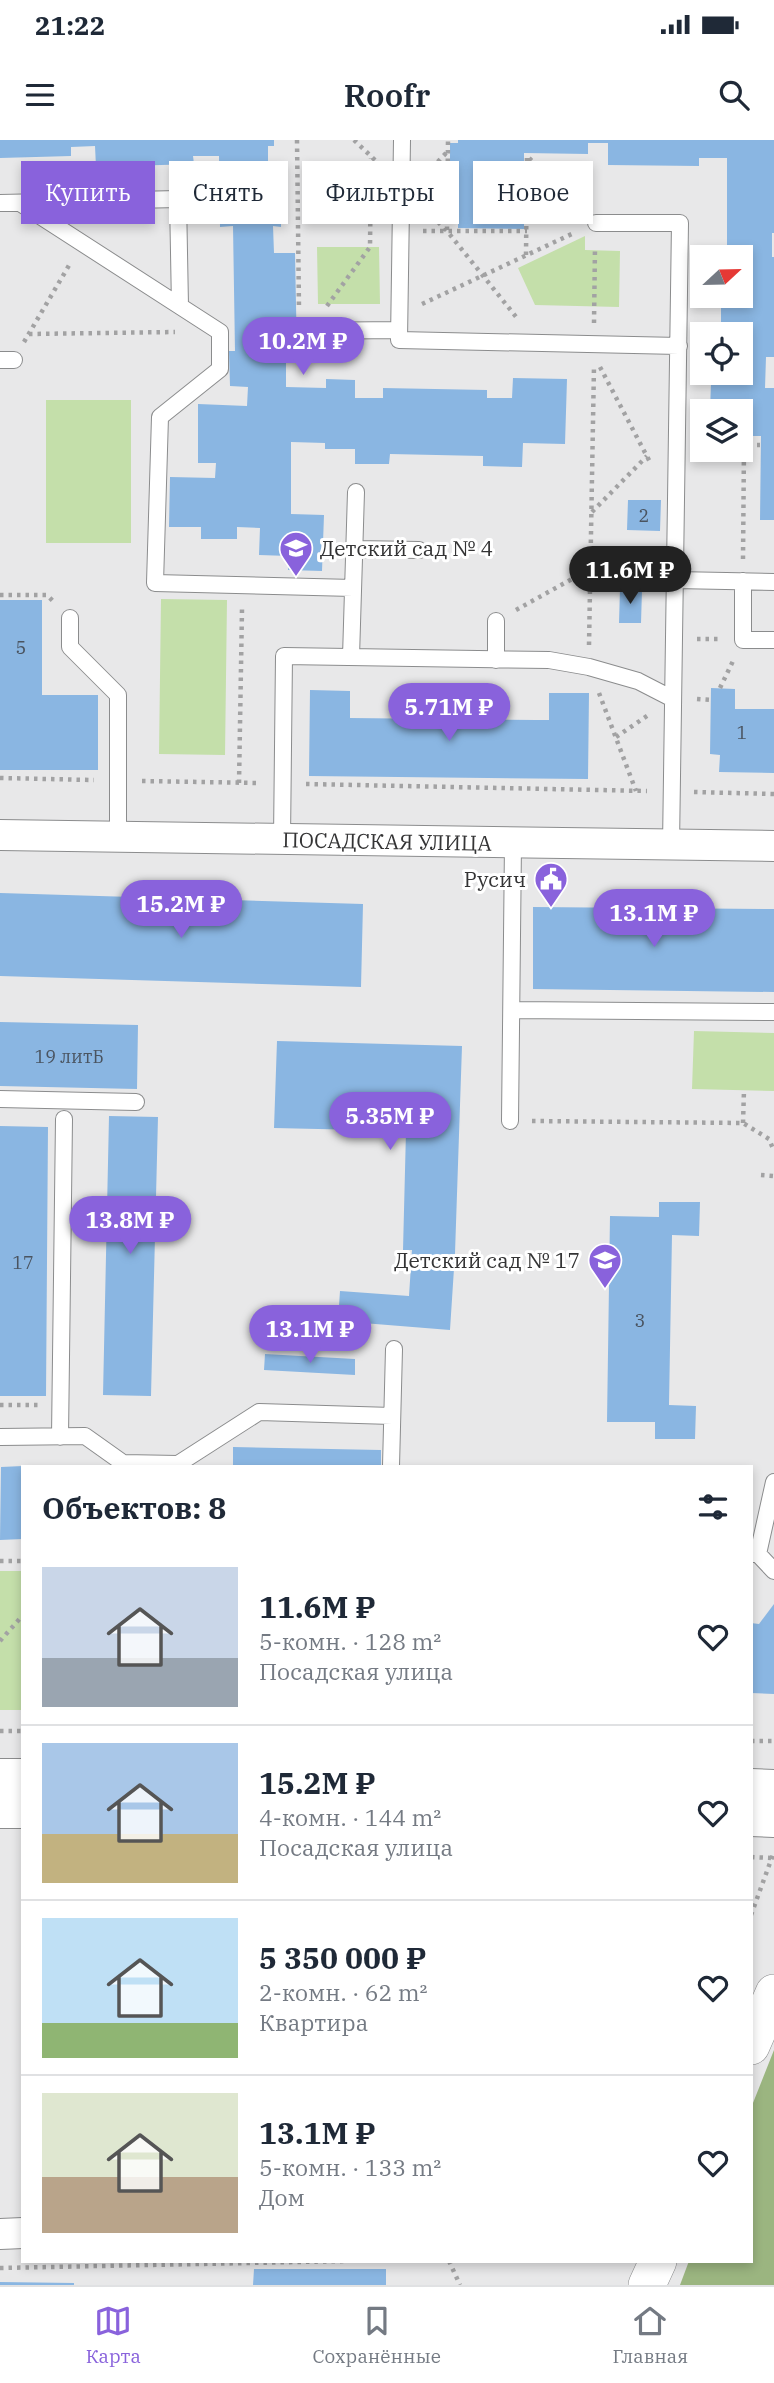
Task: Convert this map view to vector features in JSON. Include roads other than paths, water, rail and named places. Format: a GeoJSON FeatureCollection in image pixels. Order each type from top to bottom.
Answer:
{"type":"FeatureCollection","features":[{"type":"Feature","properties":{"kind":"main road"},"geometry":{"type":"LineString","coordinates":[[0,1778],[21,1778]]}},
{"type":"Feature","properties":{"kind":"main road"},"geometry":{"type":"LineString","coordinates":[[753,1788],[774,1789]]}},
{"type":"Feature","properties":{"kind":"main road"},"geometry":{"type":"LineString","coordinates":[[0,1809],[21,1809]]}},
{"type":"Feature","properties":{"kind":"main road"},"geometry":{"type":"LineString","coordinates":[[753,1817],[774,1818]]}},
{"type":"Feature","properties":{"kind":"street","name":"ПОСАДСКАЯ УЛИЦА"},"geometry":{"type":"LineString","coordinates":[[0,835],[774,846]]}},
{"type":"Feature","properties":{"kind":"street"},"geometry":{"type":"LineString","coordinates":[[753,2041],[774,1993]]}},
{"type":"Feature","properties":{"kind":"street"},"geometry":{"type":"LineString","coordinates":[[0,2234],[21,2233]]}},
{"type":"Feature","properties":{"kind":"street"},"geometry":{"type":"LineString","coordinates":[[647,2285],[657,2263]]}},
{"type":"Feature","properties":{"kind":"lane"},"geometry":{"type":"LineString","coordinates":[[402,140],[399,340],[679,346]]}},
{"type":"Feature","properties":{"kind":"lane"},"geometry":{"type":"LineString","coordinates":[[0,203],[178,199],[180,306]]}},
{"type":"Feature","properties":{"kind":"lane"},"geometry":{"type":"LineString","coordinates":[[20,203],[220,332],[220,369],[160,417],[155,583],[353,588]]}},
{"type":"Feature","properties":{"kind":"lane"},"geometry":{"type":"LineString","coordinates":[[596,223],[680,223],[671,845]]}},
{"type":"Feature","properties":{"kind":"lane"},"geometry":{"type":"LineString","coordinates":[[298,331],[399,322]]}},
{"type":"Feature","properties":{"kind":"lane"},"geometry":{"type":"LineString","coordinates":[[351,657],[356,492]]}},
{"type":"Feature","properties":{"kind":"lane"},"geometry":{"type":"LineString","coordinates":[[354,548],[419,550]]}},
{"type":"Feature","properties":{"kind":"lane"},"geometry":{"type":"LineString","coordinates":[[675,580],[774,582]]}},
{"type":"Feature","properties":{"kind":"lane"},"geometry":{"type":"LineString","coordinates":[[743,581],[743,640],[774,640]]}},
{"type":"Feature","properties":{"kind":"lane"},"geometry":{"type":"LineString","coordinates":[[70,618],[70,647],[117,695],[118,837]]}},
{"type":"Feature","properties":{"kind":"lane"},"geometry":{"type":"LineString","coordinates":[[496,621],[496,660]]}},
{"type":"Feature","properties":{"kind":"lane"},"geometry":{"type":"LineString","coordinates":[[282,839],[284,656],[549,660],[589,667],[638,681],[673,699]]}},
{"type":"Feature","properties":{"kind":"lane"},"geometry":{"type":"LineString","coordinates":[[510,1121],[513,843]]}},
{"type":"Feature","properties":{"kind":"lane"},"geometry":{"type":"LineString","coordinates":[[512,1010],[774,1013]]}},
{"type":"Feature","properties":{"kind":"lane"},"geometry":{"type":"LineString","coordinates":[[0,1099],[136,1102]]}},
{"type":"Feature","properties":{"kind":"lane"},"geometry":{"type":"LineString","coordinates":[[60,1437],[64,1119]]}},
{"type":"Feature","properties":{"kind":"lane"},"geometry":{"type":"LineString","coordinates":[[391,1465],[394,1349]]}},
{"type":"Feature","properties":{"kind":"lane"},"geometry":{"type":"LineString","coordinates":[[0,1437],[85,1436],[123,1463],[178,1465],[259,1412],[392,1416]]}},
{"type":"Feature","properties":{"kind":"lane"},"geometry":{"type":"LineString","coordinates":[[774,1482],[754,1554],[774,1571]]}},
{"type":"Feature","properties":{"kind":"place","name":"Детский сад № 4"},"geometry":{"type":"Point","coordinates":[296,578]}},
{"type":"Feature","properties":{"kind":"place","name":"Русич"},"geometry":{"type":"Point","coordinates":[551,909]}},
{"type":"Feature","properties":{"kind":"place","name":"Детский сад № 17"},"geometry":{"type":"Point","coordinates":[605,1290]}}]}
